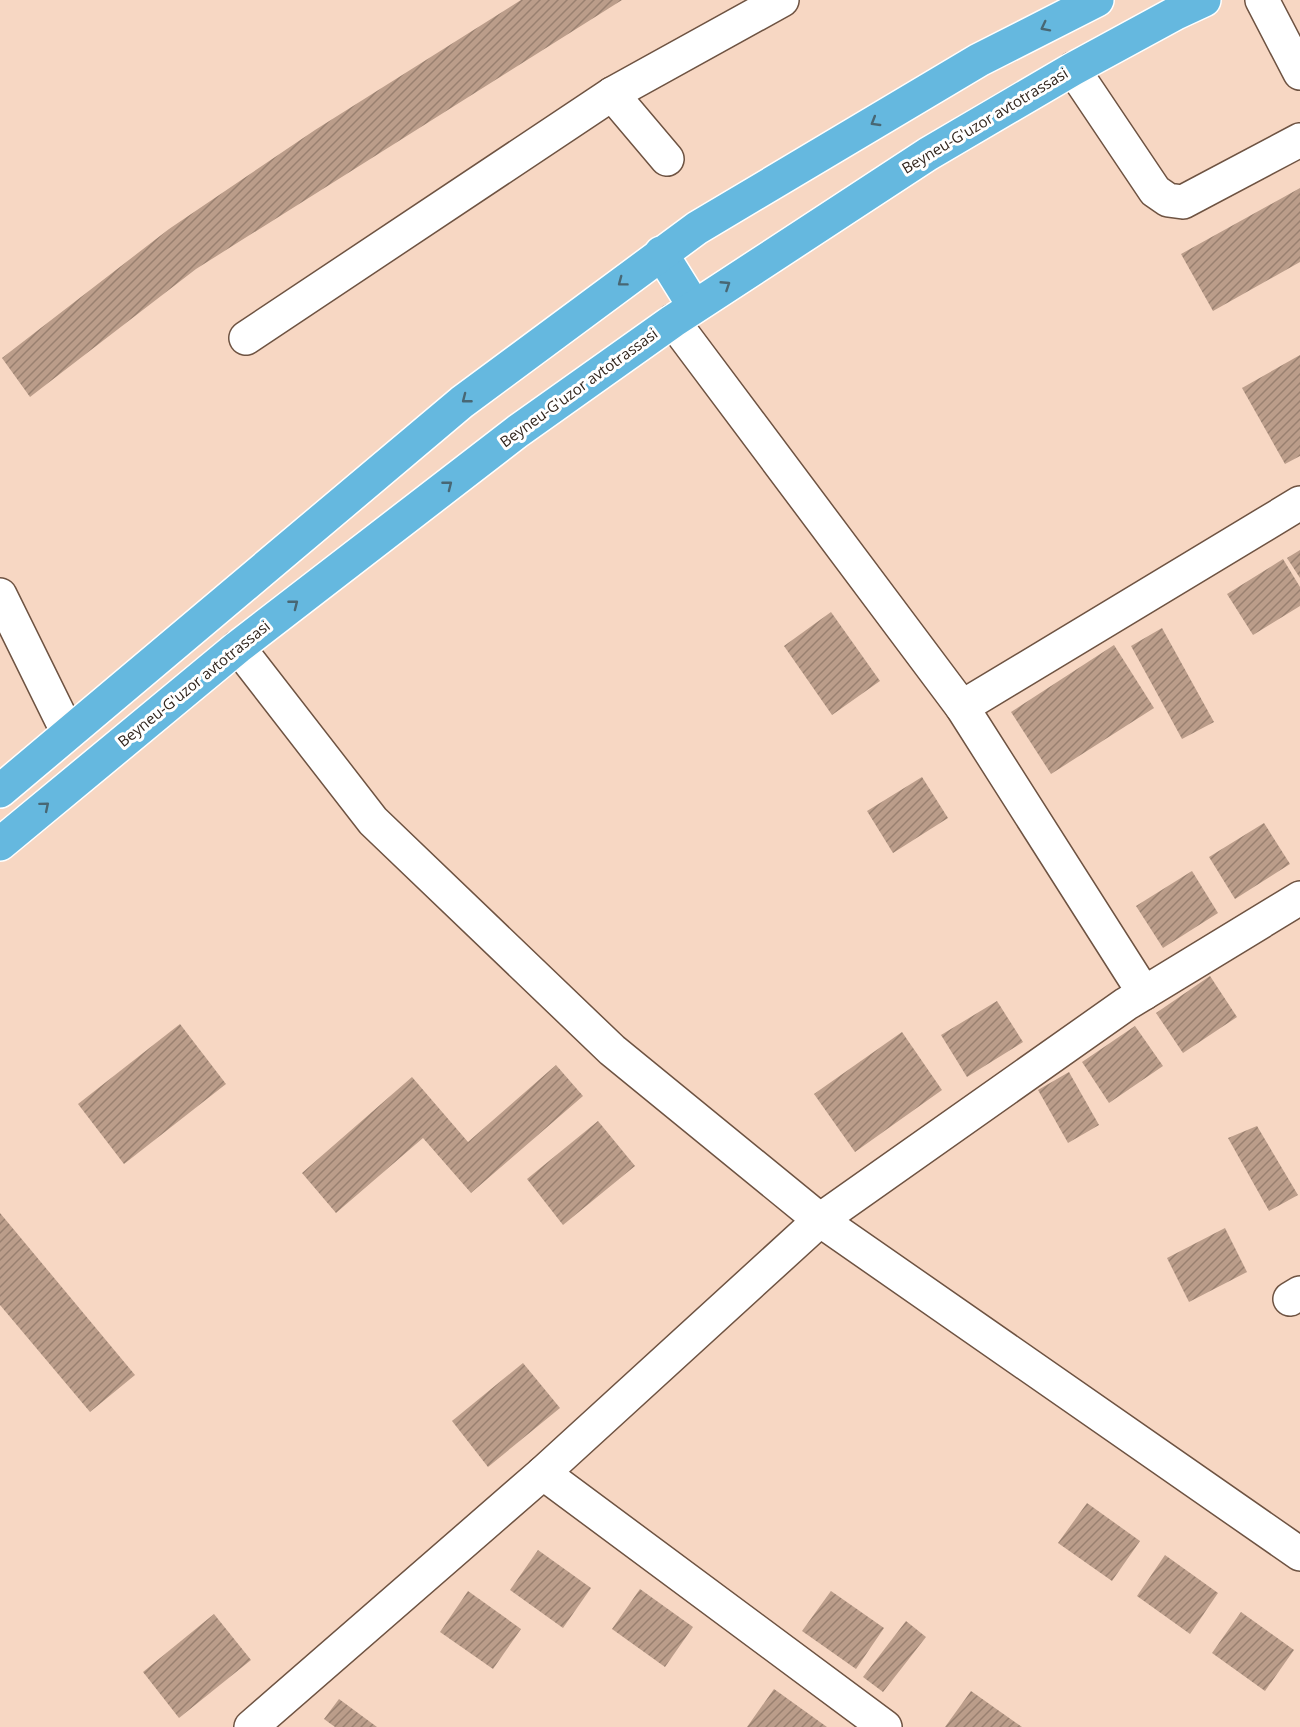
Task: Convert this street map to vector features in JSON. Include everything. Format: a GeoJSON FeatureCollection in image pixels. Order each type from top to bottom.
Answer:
{"type":"FeatureCollection","features":[{"type":"Feature","properties":{"kind":"highway"},"geometry":{"type":"LineString","coordinates":[[0,791],[462,402],[662,253],[697,228],[979,60],[1097,0]]}},
{"type":"Feature","properties":{"kind":"highway","name":"Beyneu-G'uzor avtotrassasi"},"geometry":{"type":"LineString","coordinates":[[0,844],[238,647],[518,431],[684,313],[928,154],[1073,69],[1204,0]]}},
{"type":"Feature","properties":{"kind":"highway"},"geometry":{"type":"LineString","coordinates":[[662,253],[684,313]]}},
{"type":"Feature","properties":{"kind":"street"},"geometry":{"type":"LineString","coordinates":[[246,338],[612,94],[782,0]]}},
{"type":"Feature","properties":{"kind":"street"},"geometry":{"type":"LineString","coordinates":[[1262,0],[1300,73]]}},
{"type":"Feature","properties":{"kind":"street"},"geometry":{"type":"LineString","coordinates":[[1073,69],[1155,191],[1168,200],[1183,202],[1300,140]]}},
{"type":"Feature","properties":{"kind":"street"},"geometry":{"type":"LineString","coordinates":[[612,94],[667,159]]}},
{"type":"Feature","properties":{"kind":"street"},"geometry":{"type":"LineString","coordinates":[[684,313],[962,707],[1144,993]]}},
{"type":"Feature","properties":{"kind":"street"},"geometry":{"type":"LineString","coordinates":[[962,707],[1300,503]]}},
{"type":"Feature","properties":{"kind":"street"},"geometry":{"type":"LineString","coordinates":[[0,595],[69,733]]}},
{"type":"Feature","properties":{"kind":"street"},"geometry":{"type":"LineString","coordinates":[[238,647],[373,821],[612,1050],[820,1220],[1300,1554]]}},
{"type":"Feature","properties":{"kind":"street"},"geometry":{"type":"LineString","coordinates":[[258,1725],[543,1473],[820,1220],[1126,1004],[1300,898]]}},
{"type":"Feature","properties":{"kind":"street"},"geometry":{"type":"LineString","coordinates":[[543,1473],[885,1727]]}},
{"type":"Feature","properties":{"kind":"building"},"geometry":{"type":"Polygon","coordinates":[[[521,0],[622,0],[196,269],[30,397],[2,358],[169,229],[315,130],[521,0]]]}},
{"type":"Feature","properties":{"kind":"building"},"geometry":{"type":"Polygon","coordinates":[[[1300,188],[1300,262],[1213,311],[1181,254],[1300,188]]]}},
{"type":"Feature","properties":{"kind":"building"},"geometry":{"type":"Polygon","coordinates":[[[1300,355],[1300,456],[1285,464],[1242,388],[1300,355]]]}},
{"type":"Feature","properties":{"kind":"building"},"geometry":{"type":"Polygon","coordinates":[[[1300,550],[1300,578],[1287,558],[1300,550]]]}},
{"type":"Feature","properties":{"kind":"building"},"geometry":{"type":"Polygon","coordinates":[[[1283,559],[1300,587],[1300,606],[1253,635],[1227,594],[1283,559]]]}},
{"type":"Feature","properties":{"kind":"building"},"geometry":{"type":"Polygon","coordinates":[[[831,612],[880,681],[832,715],[784,646],[831,612]]]}},
{"type":"Feature","properties":{"kind":"building"},"geometry":{"type":"Polygon","coordinates":[[[1162,628],[1214,722],[1182,739],[1131,646],[1162,628]]]}},
{"type":"Feature","properties":{"kind":"building"},"geometry":{"type":"Polygon","coordinates":[[[1114,645],[1154,708],[1051,774],[1011,712],[1114,645]]]}},
{"type":"Feature","properties":{"kind":"building"},"geometry":{"type":"Polygon","coordinates":[[[922,777],[948,818],[893,853],[867,811],[922,777]]]}},
{"type":"Feature","properties":{"kind":"building"},"geometry":{"type":"Polygon","coordinates":[[[1264,823],[1290,864],[1235,899],[1209,857],[1264,823]]]}},
{"type":"Feature","properties":{"kind":"building"},"geometry":{"type":"Polygon","coordinates":[[[1192,871],[1218,913],[1163,948],[1136,906],[1192,871]]]}},
{"type":"Feature","properties":{"kind":"building"},"geometry":{"type":"Polygon","coordinates":[[[1210,976],[1237,1017],[1183,1053],[1156,1013],[1210,976]]]}},
{"type":"Feature","properties":{"kind":"building"},"geometry":{"type":"Polygon","coordinates":[[[997,1001],[1023,1042],[967,1077],[941,1035],[997,1001]]]}},
{"type":"Feature","properties":{"kind":"building"},"geometry":{"type":"Polygon","coordinates":[[[180,1024],[226,1084],[124,1164],[78,1104],[180,1024]]]}},
{"type":"Feature","properties":{"kind":"building"},"geometry":{"type":"Polygon","coordinates":[[[1135,1026],[1163,1066],[1109,1103],[1082,1062],[1135,1026]]]}},
{"type":"Feature","properties":{"kind":"building"},"geometry":{"type":"Polygon","coordinates":[[[902,1032],[942,1090],[855,1152],[814,1094],[902,1032]]]}},
{"type":"Feature","properties":{"kind":"building"},"geometry":{"type":"Polygon","coordinates":[[[556,1065],[583,1096],[471,1193],[423,1138],[336,1213],[302,1173],[412,1077],[468,1142],[556,1065]]]}},
{"type":"Feature","properties":{"kind":"building"},"geometry":{"type":"Polygon","coordinates":[[[1069,1072],[1099,1125],[1068,1143],[1038,1090],[1069,1072]]]}},
{"type":"Feature","properties":{"kind":"building"},"geometry":{"type":"Polygon","coordinates":[[[598,1121],[635,1166],[563,1225],[527,1179],[598,1121]]]}},
{"type":"Feature","properties":{"kind":"building"},"geometry":{"type":"Polygon","coordinates":[[[1257,1126],[1298,1195],[1269,1211],[1228,1138],[1257,1126]]]}},
{"type":"Feature","properties":{"kind":"building"},"geometry":{"type":"Polygon","coordinates":[[[0,1213],[135,1375],[90,1412],[0,1305],[0,1213]]]}},
{"type":"Feature","properties":{"kind":"building"},"geometry":{"type":"Polygon","coordinates":[[[1225,1228],[1247,1272],[1189,1302],[1167,1258],[1225,1228]]]}},
{"type":"Feature","properties":{"kind":"building"},"geometry":{"type":"Polygon","coordinates":[[[523,1363],[560,1408],[488,1467],[452,1421],[523,1363]]]}},
{"type":"Feature","properties":{"kind":"building"},"geometry":{"type":"Polygon","coordinates":[[[1087,1503],[1140,1541],[1112,1581],[1058,1543],[1087,1503]]]}},
{"type":"Feature","properties":{"kind":"building"},"geometry":{"type":"Polygon","coordinates":[[[538,1550],[591,1588],[563,1628],[510,1590],[538,1550]]]}},
{"type":"Feature","properties":{"kind":"building"},"geometry":{"type":"Polygon","coordinates":[[[1165,1555],[1218,1593],[1190,1634],[1137,1596],[1165,1555]]]}},
{"type":"Feature","properties":{"kind":"building"},"geometry":{"type":"Polygon","coordinates":[[[640,1589],[693,1627],[665,1667],[612,1629],[640,1589]]]}},
{"type":"Feature","properties":{"kind":"building"},"geometry":{"type":"Polygon","coordinates":[[[468,1591],[521,1629],[493,1669],[440,1632],[468,1591]]]}},
{"type":"Feature","properties":{"kind":"building"},"geometry":{"type":"Polygon","coordinates":[[[831,1591],[884,1628],[856,1669],[802,1631],[831,1591]]]}},
{"type":"Feature","properties":{"kind":"building"},"geometry":{"type":"Polygon","coordinates":[[[1241,1612],[1294,1650],[1265,1691],[1212,1653],[1241,1612]]]}},
{"type":"Feature","properties":{"kind":"building"},"geometry":{"type":"Polygon","coordinates":[[[214,1614],[251,1660],[179,1718],[143,1672],[214,1614]]]}},
{"type":"Feature","properties":{"kind":"building"},"geometry":{"type":"Polygon","coordinates":[[[906,1621],[926,1637],[883,1692],[863,1677],[906,1621]]]}},
{"type":"Feature","properties":{"kind":"building"},"geometry":{"type":"Polygon","coordinates":[[[774,1689],[827,1727],[747,1727],[774,1689]]]}},
{"type":"Feature","properties":{"kind":"building"},"geometry":{"type":"Polygon","coordinates":[[[971,1691],[1022,1727],[945,1727],[971,1691]]]}},
{"type":"Feature","properties":{"kind":"building"},"geometry":{"type":"Polygon","coordinates":[[[339,1699],[377,1727],[335,1727],[324,1719],[339,1699]]]}}]}
